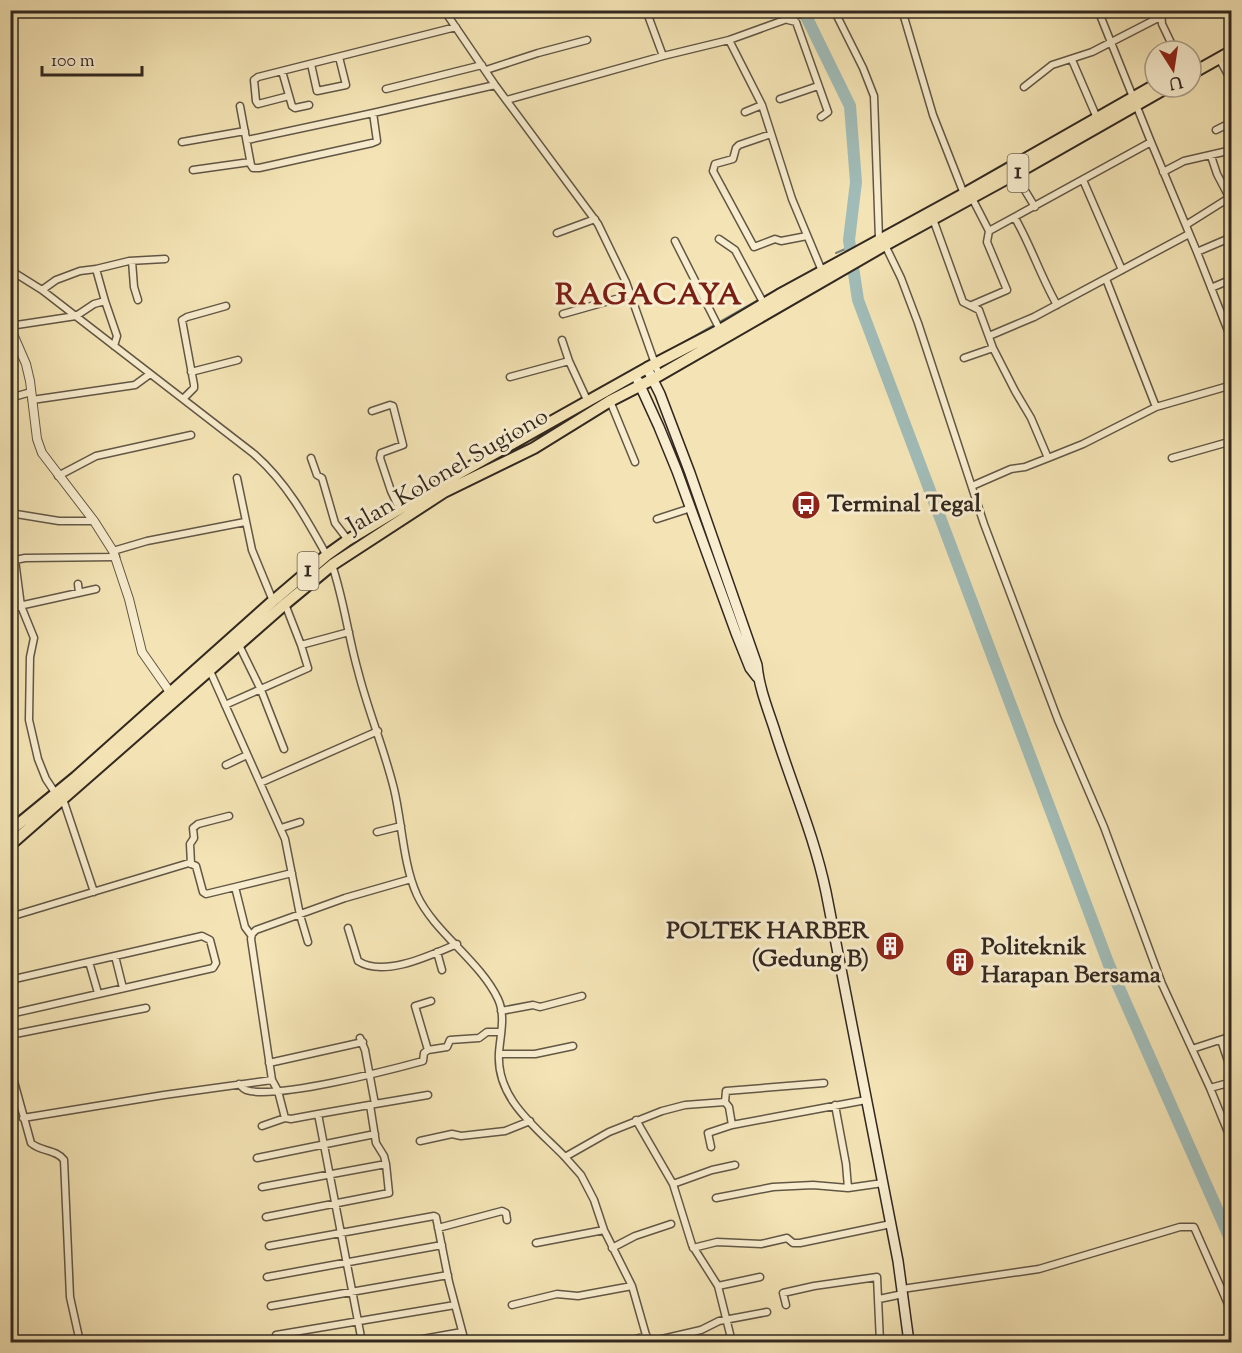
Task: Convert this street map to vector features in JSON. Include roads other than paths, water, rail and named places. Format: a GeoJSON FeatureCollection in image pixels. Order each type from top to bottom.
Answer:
{"type":"FeatureCollection","features":[{"type":"Feature","properties":{"kind":"highway"},"geometry":{"type":"LineString","coordinates":[[1203,60],[1232,44]]}},
{"type":"Feature","properties":{"kind":"highway"},"geometry":{"type":"LineString","coordinates":[[1203,67],[1232,51]]}},
{"type":"Feature","properties":{"kind":"highway","name":"1"},"geometry":{"type":"LineString","coordinates":[[829,271],[968,196],[1015,174],[1143,95]]}},
{"type":"Feature","properties":{"kind":"highway","name":"1"},"geometry":{"type":"LineString","coordinates":[[882,242],[933,219],[1097,118],[1143,98]]}},
{"type":"Feature","properties":{"kind":"highway","name":"Jalan Kolonel Sugiono"},"geometry":{"type":"LineString","coordinates":[[173,697],[210,671],[285,604],[329,560],[444,492],[534,448],[610,401],[640,386],[653,368],[763,302],[829,271]]}},
{"type":"Feature","properties":{"kind":"highway","name":"Jalan Kolonel Sugiono"},"geometry":{"type":"LineString","coordinates":[[653,368],[829,271]]}},
{"type":"Feature","properties":{"kind":"highway","name":"1"},"geometry":{"type":"LineString","coordinates":[[10,845],[59,797],[173,697],[273,601],[329,560],[348,540],[587,398],[653,368]]}},
{"type":"Feature","properties":{"kind":"highway","name":"1"},"geometry":{"type":"LineString","coordinates":[[10,831],[59,797]]}},
{"type":"Feature","properties":{"kind":"main road"},"geometry":{"type":"LineString","coordinates":[[653,368],[757,665],[758,679],[823,875],[867,1100],[878,1184],[891,1224],[909,1342]]}},
{"type":"Feature","properties":{"kind":"main road"},"geometry":{"type":"LineString","coordinates":[[634,375],[692,508],[736,633],[750,668],[758,679]]}},
{"type":"Feature","properties":{"kind":"main road"},"geometry":{"type":"LineString","coordinates":[[672,459],[683,454]]}},
{"type":"Feature","properties":{"kind":"street"},"geometry":{"type":"LineString","coordinates":[[444,10],[495,85],[595,219],[612,251],[630,295],[653,368]]}},
{"type":"Feature","properties":{"kind":"street"},"geometry":{"type":"LineString","coordinates":[[646,10],[663,56]]}},
{"type":"Feature","properties":{"kind":"street"},"geometry":{"type":"LineString","coordinates":[[775,10],[796,24],[828,113],[821,117]]}},
{"type":"Feature","properties":{"kind":"street"},"geometry":{"type":"LineString","coordinates":[[507,100],[729,40],[812,10]]}},
{"type":"Feature","properties":{"kind":"street"},"geometry":{"type":"LineString","coordinates":[[834,10],[863,68],[874,96],[882,242],[901,278],[918,323],[972,486],[1058,720],[1094,802],[1162,984],[1232,1142]]}},
{"type":"Feature","properties":{"kind":"street"},"geometry":{"type":"LineString","coordinates":[[902,10],[933,115],[968,196],[989,231],[987,242],[1007,291],[972,305]]}},
{"type":"Feature","properties":{"kind":"street"},"geometry":{"type":"LineString","coordinates":[[1098,10],[1232,342]]}},
{"type":"Feature","properties":{"kind":"street"},"geometry":{"type":"LineString","coordinates":[[1024,87],[1052,65],[1072,60],[1111,43],[1162,13]]}},
{"type":"Feature","properties":{"kind":"street"},"geometry":{"type":"LineString","coordinates":[[1162,13],[1162,24],[1169,39]]}},
{"type":"Feature","properties":{"kind":"street"},"geometry":{"type":"LineString","coordinates":[[289,96],[260,105],[256,100],[254,80],[456,27]]}},
{"type":"Feature","properties":{"kind":"street"},"geometry":{"type":"LineString","coordinates":[[386,89],[484,67],[587,40]]}},
{"type":"Feature","properties":{"kind":"street"},"geometry":{"type":"LineString","coordinates":[[729,40],[762,105],[792,199],[807,236],[829,271]]}},
{"type":"Feature","properties":{"kind":"street"},"geometry":{"type":"LineString","coordinates":[[311,64],[317,91],[339,87],[346,85],[339,57]]}},
{"type":"Feature","properties":{"kind":"street"},"geometry":{"type":"LineString","coordinates":[[1219,58],[1232,82]]}},
{"type":"Feature","properties":{"kind":"street"},"geometry":{"type":"LineString","coordinates":[[1072,60],[1097,118]]}},
{"type":"Feature","properties":{"kind":"street"},"geometry":{"type":"LineString","coordinates":[[282,71],[293,108],[309,105]]}},
{"type":"Feature","properties":{"kind":"street"},"geometry":{"type":"LineString","coordinates":[[247,140],[495,85]]}},
{"type":"Feature","properties":{"kind":"street"},"geometry":{"type":"LineString","coordinates":[[780,99],[818,86]]}},
{"type":"Feature","properties":{"kind":"street"},"geometry":{"type":"LineString","coordinates":[[745,112],[762,105]]}},
{"type":"Feature","properties":{"kind":"street"},"geometry":{"type":"LineString","coordinates":[[240,106],[253,168],[377,141],[373,113]]}},
{"type":"Feature","properties":{"kind":"street"},"geometry":{"type":"LineString","coordinates":[[1216,130],[1232,122]]}},
{"type":"Feature","properties":{"kind":"street"},"geometry":{"type":"LineString","coordinates":[[182,142],[245,131]]}},
{"type":"Feature","properties":{"kind":"street"},"geometry":{"type":"LineString","coordinates":[[771,134],[739,145],[733,159],[715,164],[713,171],[754,247],[775,239],[781,241],[807,236]]}},
{"type":"Feature","properties":{"kind":"street"},"geometry":{"type":"LineString","coordinates":[[989,231],[1150,142]]}},
{"type":"Feature","properties":{"kind":"street"},"geometry":{"type":"LineString","coordinates":[[1163,172],[1184,161],[1232,150]]}},
{"type":"Feature","properties":{"kind":"street"},"geometry":{"type":"LineString","coordinates":[[1186,225],[1230,196],[1217,174],[1211,156]]}},
{"type":"Feature","properties":{"kind":"street"},"geometry":{"type":"LineString","coordinates":[[193,170],[250,162]]}},
{"type":"Feature","properties":{"kind":"street"},"geometry":{"type":"LineString","coordinates":[[1015,174],[1035,207]]}},
{"type":"Feature","properties":{"kind":"street"},"geometry":{"type":"LineString","coordinates":[[1083,180],[1122,270]]}},
{"type":"Feature","properties":{"kind":"street"},"geometry":{"type":"LineString","coordinates":[[1015,218],[1029,242],[1047,288],[1057,305]]}},
{"type":"Feature","properties":{"kind":"street"},"geometry":{"type":"LineString","coordinates":[[557,233],[595,219]]}},
{"type":"Feature","properties":{"kind":"street"},"geometry":{"type":"LineString","coordinates":[[933,219],[963,302],[979,310],[993,348],[1031,418],[1048,458]]}},
{"type":"Feature","properties":{"kind":"street"},"geometry":{"type":"LineString","coordinates":[[989,336],[1057,305],[1189,234]]}},
{"type":"Feature","properties":{"kind":"street"},"geometry":{"type":"LineString","coordinates":[[1197,252],[1232,237]]}},
{"type":"Feature","properties":{"kind":"street"},"geometry":{"type":"LineString","coordinates":[[719,239],[735,250],[763,302]]}},
{"type":"Feature","properties":{"kind":"street"},"geometry":{"type":"LineString","coordinates":[[675,241],[719,328]]}},
{"type":"Feature","properties":{"kind":"street"},"geometry":{"type":"LineString","coordinates":[[45,288],[78,271],[132,261],[165,259]]}},
{"type":"Feature","properties":{"kind":"street"},"geometry":{"type":"LineString","coordinates":[[132,261],[134,287],[138,300]]}},
{"type":"Feature","properties":{"kind":"street"},"geometry":{"type":"LineString","coordinates":[[96,269],[115,344]]}},
{"type":"Feature","properties":{"kind":"street"},"geometry":{"type":"LineString","coordinates":[[10,270],[45,288],[79,314],[150,374],[185,398],[273,471],[286,486],[329,560],[340,590],[358,673],[378,731],[394,789],[411,879],[425,909],[487,982],[498,999],[501,1011],[499,1070],[504,1089],[587,1184],[603,1230],[632,1286],[648,1340]]}},
{"type":"Feature","properties":{"kind":"street"},"geometry":{"type":"LineString","coordinates":[[1106,279],[1156,407]]}},
{"type":"Feature","properties":{"kind":"street"},"geometry":{"type":"LineString","coordinates":[[1211,288],[1232,279]]}},
{"type":"Feature","properties":{"kind":"street"},"geometry":{"type":"LineString","coordinates":[[563,314],[630,295]]}},
{"type":"Feature","properties":{"kind":"street"},"geometry":{"type":"LineString","coordinates":[[105,301],[94,304],[79,314],[10,326],[26,364],[37,439],[42,453],[94,521],[115,554],[142,652],[173,697]]}},
{"type":"Feature","properties":{"kind":"street"},"geometry":{"type":"LineString","coordinates":[[185,398],[194,388],[182,320],[225,306]]}},
{"type":"Feature","properties":{"kind":"street"},"geometry":{"type":"LineString","coordinates":[[562,340],[569,361],[587,398]]}},
{"type":"Feature","properties":{"kind":"street"},"geometry":{"type":"LineString","coordinates":[[964,358],[993,348]]}},
{"type":"Feature","properties":{"kind":"street"},"geometry":{"type":"LineString","coordinates":[[191,372],[238,360]]}},
{"type":"Feature","properties":{"kind":"street"},"geometry":{"type":"LineString","coordinates":[[510,377],[569,361]]}},
{"type":"Feature","properties":{"kind":"street"},"geometry":{"type":"LineString","coordinates":[[10,398],[135,385],[150,374]]}},
{"type":"Feature","properties":{"kind":"street"},"geometry":{"type":"LineString","coordinates":[[972,486],[1011,469],[1025,468],[1083,444],[1156,407],[1232,385]]}},
{"type":"Feature","properties":{"kind":"street"},"geometry":{"type":"LineString","coordinates":[[610,401],[635,462]]}},
{"type":"Feature","properties":{"kind":"street"},"geometry":{"type":"LineString","coordinates":[[372,411],[393,406],[403,445],[381,453],[380,458],[399,508]]}},
{"type":"Feature","properties":{"kind":"street"},"geometry":{"type":"LineString","coordinates":[[58,476],[96,456],[191,435]]}},
{"type":"Feature","properties":{"kind":"street"},"geometry":{"type":"LineString","coordinates":[[1172,458],[1232,441]]}},
{"type":"Feature","properties":{"kind":"street"},"geometry":{"type":"LineString","coordinates":[[311,458],[317,475],[322,478],[335,523],[348,540]]}},
{"type":"Feature","properties":{"kind":"street"},"geometry":{"type":"LineString","coordinates":[[237,478],[252,550],[273,601]]}},
{"type":"Feature","properties":{"kind":"street"},"geometry":{"type":"LineString","coordinates":[[657,519],[692,508]]}},
{"type":"Feature","properties":{"kind":"street"},"geometry":{"type":"LineString","coordinates":[[10,513],[59,521],[94,521]]}},
{"type":"Feature","properties":{"kind":"street"},"geometry":{"type":"LineString","coordinates":[[94,892],[59,797],[46,779],[38,759],[29,720],[30,657],[34,638],[21,606],[13,560],[115,554],[147,541],[245,522]]}},
{"type":"Feature","properties":{"kind":"street"},"geometry":{"type":"LineString","coordinates":[[78,584],[79,593]]}},
{"type":"Feature","properties":{"kind":"street"},"geometry":{"type":"LineString","coordinates":[[10,608],[96,589]]}},
{"type":"Feature","properties":{"kind":"street"},"geometry":{"type":"LineString","coordinates":[[225,705],[308,668],[285,604]]}},
{"type":"Feature","properties":{"kind":"street"},"geometry":{"type":"LineString","coordinates":[[301,645],[349,632]]}},
{"type":"Feature","properties":{"kind":"street"},"geometry":{"type":"LineString","coordinates":[[239,645],[261,690],[285,749]]}},
{"type":"Feature","properties":{"kind":"street"},"geometry":{"type":"LineString","coordinates":[[210,671],[281,828],[308,942]]}},
{"type":"Feature","properties":{"kind":"street"},"geometry":{"type":"LineString","coordinates":[[260,783],[378,731]]}},
{"type":"Feature","properties":{"kind":"street"},"geometry":{"type":"LineString","coordinates":[[226,765],[247,755]]}},
{"type":"Feature","properties":{"kind":"street"},"geometry":{"type":"LineString","coordinates":[[191,864],[190,845],[194,838],[193,828],[198,824],[229,816]]}},
{"type":"Feature","properties":{"kind":"street"},"geometry":{"type":"LineString","coordinates":[[281,828],[300,822]]}},
{"type":"Feature","properties":{"kind":"street"},"geometry":{"type":"LineString","coordinates":[[376,832],[401,826]]}},
{"type":"Feature","properties":{"kind":"street"},"geometry":{"type":"LineString","coordinates":[[10,917],[183,864],[196,866],[205,894],[215,894],[292,873]]}},
{"type":"Feature","properties":{"kind":"street"},"geometry":{"type":"LineString","coordinates":[[251,935],[256,930],[345,898],[411,879]]}},
{"type":"Feature","properties":{"kind":"street"},"geometry":{"type":"LineString","coordinates":[[235,887],[245,927],[251,935],[272,1080],[278,1091],[282,1114],[285,1118]]}},
{"type":"Feature","properties":{"kind":"street"},"geometry":{"type":"LineString","coordinates":[[348,928],[358,961],[368,965],[391,967],[456,944]]}},
{"type":"Feature","properties":{"kind":"street"},"geometry":{"type":"LineString","coordinates":[[10,981],[202,936],[210,940],[216,963],[213,968],[10,1014]]}},
{"type":"Feature","properties":{"kind":"street"},"geometry":{"type":"LineString","coordinates":[[437,952],[442,970]]}},
{"type":"Feature","properties":{"kind":"street"},"geometry":{"type":"LineString","coordinates":[[115,956],[123,988]]}},
{"type":"Feature","properties":{"kind":"street"},"geometry":{"type":"LineString","coordinates":[[89,962],[98,993]]}},
{"type":"Feature","properties":{"kind":"street"},"geometry":{"type":"LineString","coordinates":[[501,1011],[532,1005],[540,1007],[582,996]]}},
{"type":"Feature","properties":{"kind":"street"},"geometry":{"type":"LineString","coordinates":[[428,1050],[415,1006],[431,1001]]}},
{"type":"Feature","properties":{"kind":"street"},"geometry":{"type":"LineString","coordinates":[[10,1035],[146,1008]]}},
{"type":"Feature","properties":{"kind":"street"},"geometry":{"type":"LineString","coordinates":[[239,1084],[249,1090],[278,1091],[370,1075],[423,1061],[424,1053],[428,1050],[447,1047],[450,1040],[479,1038],[486,1032],[501,1032]]}},
{"type":"Feature","properties":{"kind":"street"},"geometry":{"type":"LineString","coordinates":[[1192,1049],[1232,1036]]}},
{"type":"Feature","properties":{"kind":"street"},"geometry":{"type":"LineString","coordinates":[[266,1217],[388,1194],[389,1188],[384,1156],[377,1147],[370,1075],[362,1040],[269,1063]]}},
{"type":"Feature","properties":{"kind":"street"},"geometry":{"type":"LineString","coordinates":[[1221,1040],[1232,1073]]}},
{"type":"Feature","properties":{"kind":"street"},"geometry":{"type":"LineString","coordinates":[[499,1054],[535,1054],[573,1046]]}},
{"type":"Feature","properties":{"kind":"street"},"geometry":{"type":"LineString","coordinates":[[10,1067],[31,1143],[36,1148],[56,1153],[64,1160],[70,1297],[80,1342]]}},
{"type":"Feature","properties":{"kind":"street"},"geometry":{"type":"LineString","coordinates":[[23,1118],[272,1080]]}},
{"type":"Feature","properties":{"kind":"street"},"geometry":{"type":"LineString","coordinates":[[1210,1088],[1232,1082]]}},
{"type":"Feature","properties":{"kind":"street"},"geometry":{"type":"LineString","coordinates":[[732,1125],[729,1107],[725,1102],[726,1091],[824,1083]]}},
{"type":"Feature","properties":{"kind":"street"},"geometry":{"type":"LineString","coordinates":[[262,1126],[285,1118],[291,1119],[428,1095]]}},
{"type":"Feature","properties":{"kind":"street"},"geometry":{"type":"LineString","coordinates":[[711,1147],[709,1132],[732,1125],[867,1100]]}},
{"type":"Feature","properties":{"kind":"street"},"geometry":{"type":"LineString","coordinates":[[565,1157],[636,1120],[674,1107],[725,1102]]}},
{"type":"Feature","properties":{"kind":"street"},"geometry":{"type":"LineString","coordinates":[[835,1106],[848,1188]]}},
{"type":"Feature","properties":{"kind":"street"},"geometry":{"type":"LineString","coordinates":[[318,1114],[362,1342]]}},
{"type":"Feature","properties":{"kind":"street"},"geometry":{"type":"LineString","coordinates":[[636,1120],[673,1184],[693,1248],[718,1286],[732,1342]]}},
{"type":"Feature","properties":{"kind":"street"},"geometry":{"type":"LineString","coordinates":[[420,1141],[452,1134],[461,1136],[505,1131],[530,1121]]}},
{"type":"Feature","properties":{"kind":"street"},"geometry":{"type":"LineString","coordinates":[[257,1158],[375,1134]]}},
{"type":"Feature","properties":{"kind":"street"},"geometry":{"type":"LineString","coordinates":[[262,1187],[386,1164]]}},
{"type":"Feature","properties":{"kind":"street"},"geometry":{"type":"LineString","coordinates":[[673,1184],[712,1170],[735,1165]]}},
{"type":"Feature","properties":{"kind":"street"},"geometry":{"type":"LineString","coordinates":[[716,1198],[773,1187],[813,1185],[848,1188],[878,1184]]}},
{"type":"Feature","properties":{"kind":"street"},"geometry":{"type":"LineString","coordinates":[[438,1228],[502,1211],[506,1213],[507,1220]]}},
{"type":"Feature","properties":{"kind":"street"},"geometry":{"type":"LineString","coordinates":[[269,1246],[434,1216],[465,1342]]}},
{"type":"Feature","properties":{"kind":"street"},"geometry":{"type":"LineString","coordinates":[[612,1248],[635,1236],[670,1224]]}},
{"type":"Feature","properties":{"kind":"street"},"geometry":{"type":"LineString","coordinates":[[693,1248],[717,1242],[761,1244],[787,1238],[793,1243],[800,1243],[891,1224]]}},
{"type":"Feature","properties":{"kind":"street"},"geometry":{"type":"LineString","coordinates":[[879,1299],[903,1291],[991,1275],[1029,1271],[1180,1227],[1194,1227],[1232,1313]]}},
{"type":"Feature","properties":{"kind":"street"},"geometry":{"type":"LineString","coordinates":[[536,1243],[603,1230]]}},
{"type":"Feature","properties":{"kind":"street"},"geometry":{"type":"LineString","coordinates":[[267,1277],[442,1245]]}},
{"type":"Feature","properties":{"kind":"street"},"geometry":{"type":"LineString","coordinates":[[271,1306],[448,1275]]}},
{"type":"Feature","properties":{"kind":"street"},"geometry":{"type":"LineString","coordinates":[[786,1305],[783,1293],[876,1276],[878,1279],[880,1342]]}},
{"type":"Feature","properties":{"kind":"street"},"geometry":{"type":"LineString","coordinates":[[718,1286],[760,1277]]}},
{"type":"Feature","properties":{"kind":"street"},"geometry":{"type":"LineString","coordinates":[[512,1305],[557,1294],[578,1296],[632,1286]]}},
{"type":"Feature","properties":{"kind":"street"},"geometry":{"type":"LineString","coordinates":[[276,1335],[455,1305]]}},
{"type":"Feature","properties":{"kind":"street"},"geometry":{"type":"LineString","coordinates":[[624,1342],[701,1330],[719,1321],[767,1312]]}},
{"type":"Feature","properties":{"kind":"street"},"geometry":{"type":"LineString","coordinates":[[406,1342],[462,1332]]}},
{"type":"Feature","properties":{"kind":"street"},"geometry":{"type":"LineString","coordinates":[[903,1342],[909,1342]]}},
{"type":"Feature","properties":{"kind":"waterway"},"geometry":{"type":"LineString","coordinates":[[803,10],[850,106],[856,182],[849,240],[858,300],[1109,965],[1232,1243]]}},
{"type":"Feature","properties":{"kind":"waterway"},"geometry":{"type":"LineString","coordinates":[[836,253],[850,247]]}},
{"type":"Feature","properties":{"kind":"waterway"},"geometry":{"type":"LineString","coordinates":[[656,358],[781,287]]}},
{"type":"Feature","properties":{"kind":"waterway"},"geometry":{"type":"LineString","coordinates":[[574,403],[603,386]]}},
{"type":"Feature","properties":{"kind":"waterway"},"geometry":{"type":"LineString","coordinates":[[510,438],[528,429]]}},
{"type":"Feature","properties":{"kind":"place","name":"Terminal Tegal"},"geometry":{"type":"Point","coordinates":[806,505]}},
{"type":"Feature","properties":{"kind":"place","name":"POLTEK HARBER (Gedung B)"},"geometry":{"type":"Point","coordinates":[890,946]}},
{"type":"Feature","properties":{"kind":"place","name":"Politeknik Harapan Bersama"},"geometry":{"type":"Point","coordinates":[960,962]}},
{"type":"Feature","properties":{"kind":"district","name":"RAGACAYA"},"geometry":{"type":"Point","coordinates":[649,296]}}]}
